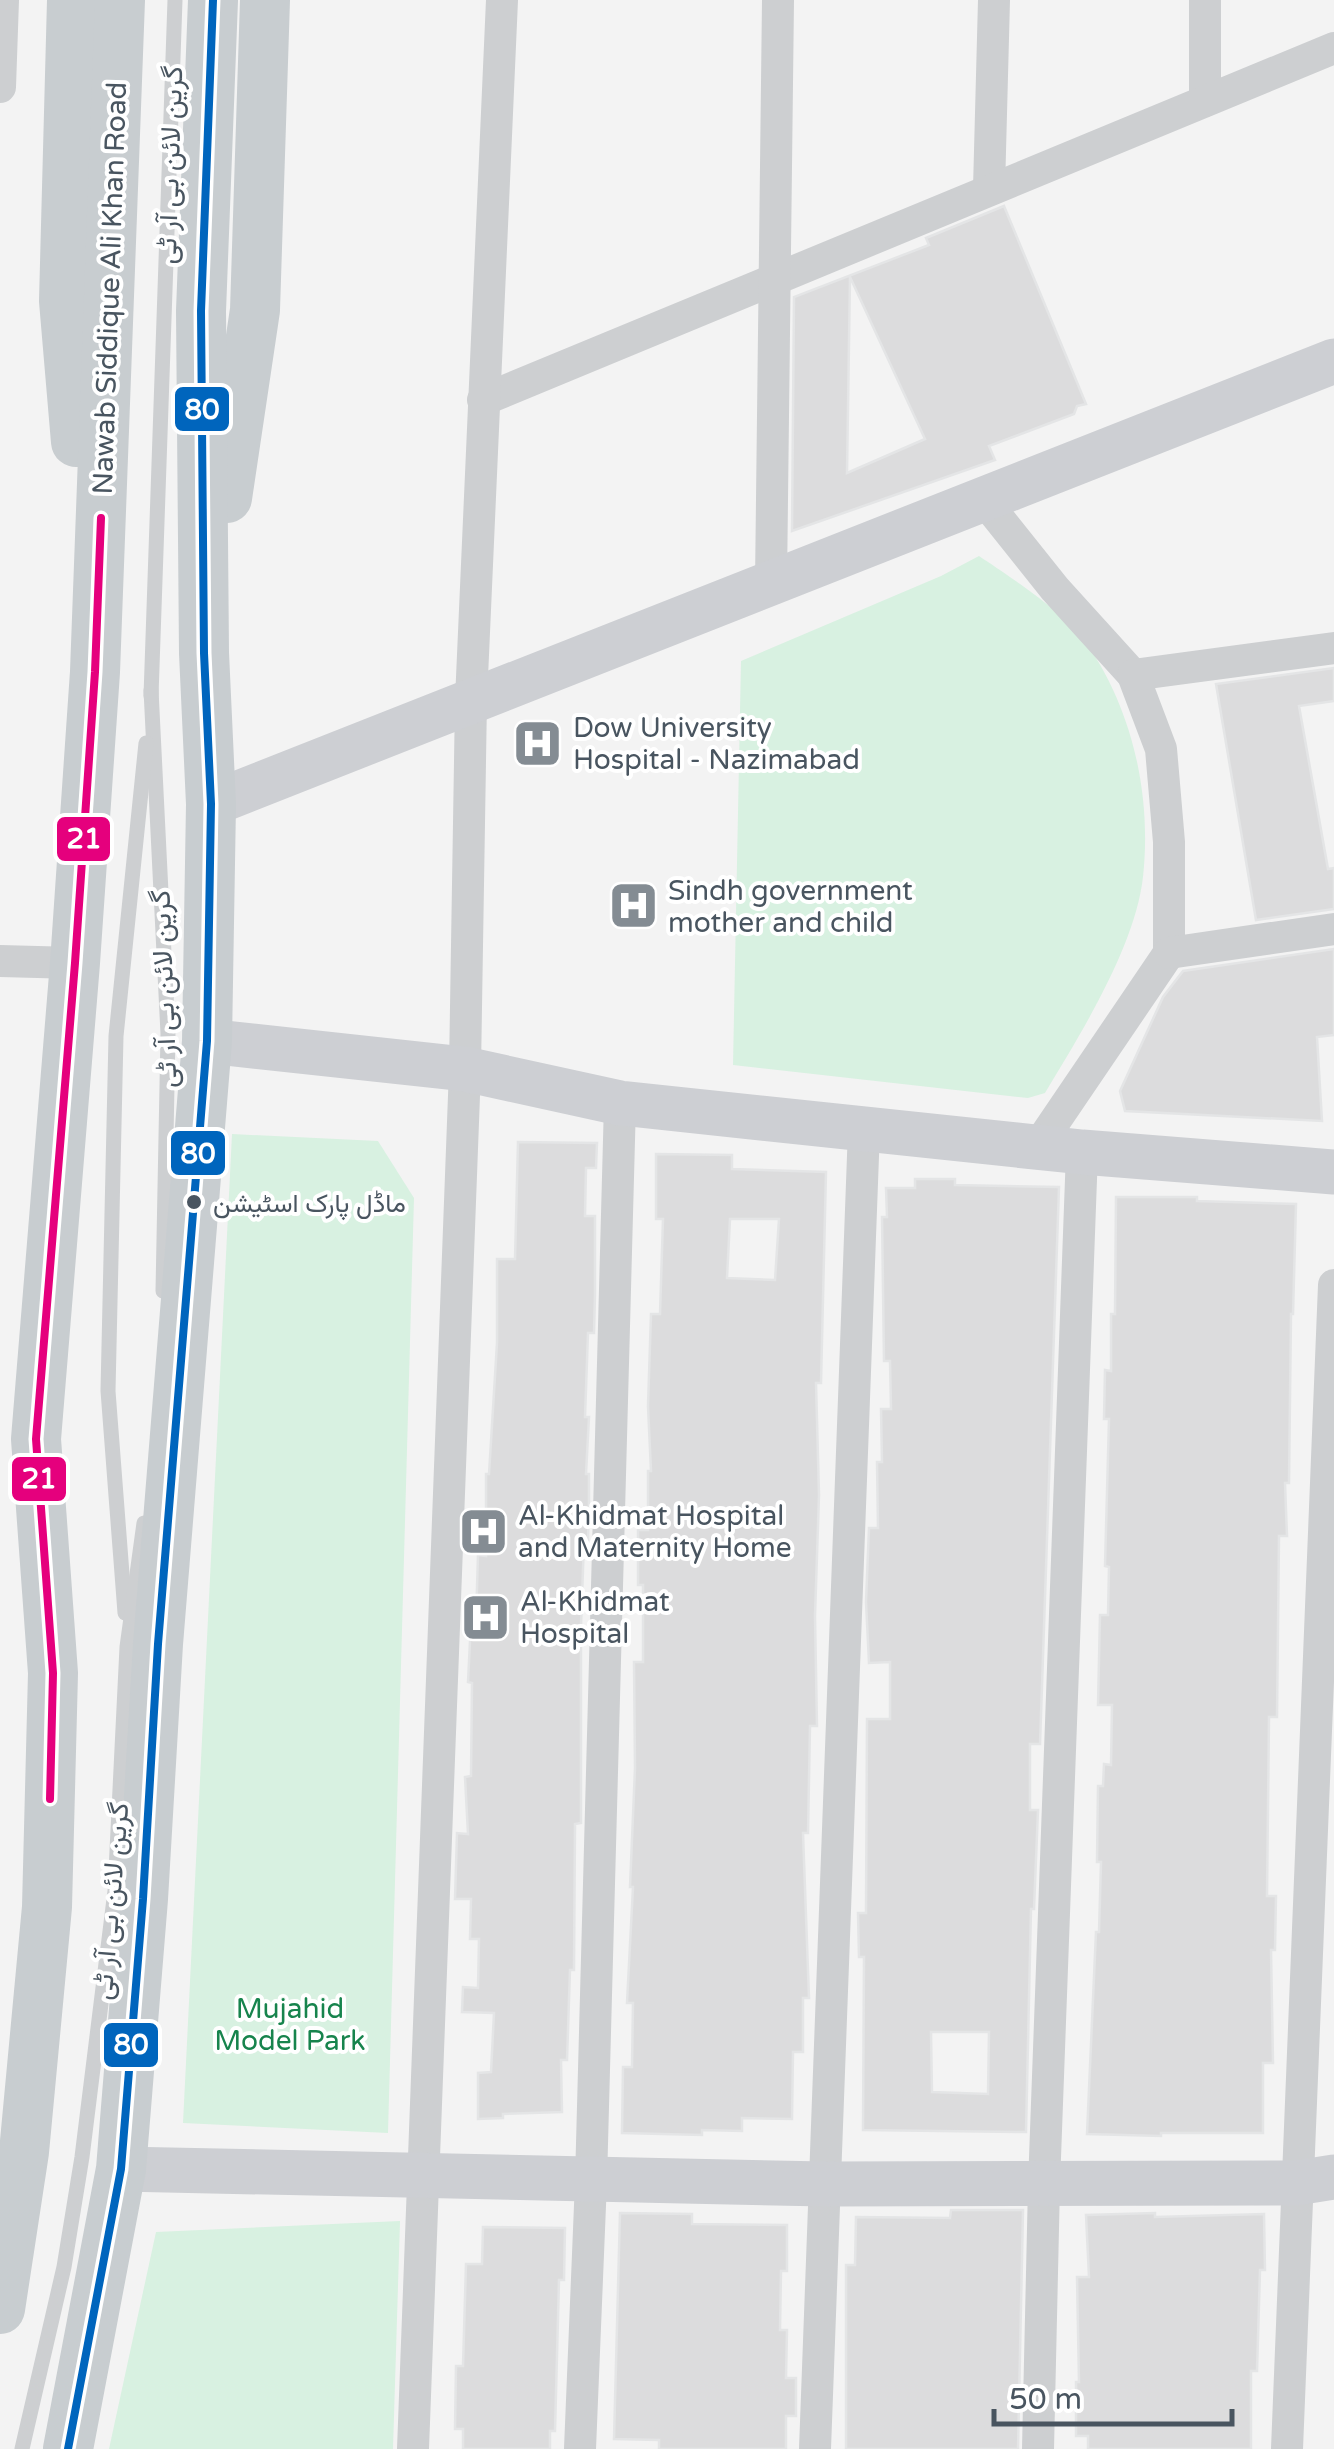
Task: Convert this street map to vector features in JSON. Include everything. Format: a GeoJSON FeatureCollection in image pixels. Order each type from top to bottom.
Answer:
{"type":"FeatureCollection","features":[{"type":"Feature","properties":{"kind":"main road"},"geometry":{"type":"LineString","coordinates":[[72,0],[64,301],[95,672]]}},
{"type":"Feature","properties":{"kind":"main road","name":"Nawab Siddique Ali Khan Road"},"geometry":{"type":"LineString","coordinates":[[0,2310],[24,2152],[47,1907],[53,1673],[36,1439],[76,963],[95,672],[120,0]]}},
{"type":"Feature","properties":{"kind":"main road"},"geometry":{"type":"LineString","coordinates":[[68,2449],[121,2169],[144,1900],[158,1644],[207,1041],[211,804],[204,653],[202,311],[213,0]]}},
{"type":"Feature","properties":{"kind":"main road"},"geometry":{"type":"LineString","coordinates":[[204,653],[255,310],[265,0]]}},
{"type":"Feature","properties":{"kind":"street"},"geometry":{"type":"LineString","coordinates":[[0,87],[3,0]]}},
{"type":"Feature","properties":{"kind":"street"},"geometry":{"type":"LineString","coordinates":[[413,2449],[464,1069],[471,700],[502,0]]}},
{"type":"Feature","properties":{"kind":"street"},"geometry":{"type":"LineString","coordinates":[[771,584],[778,0]]}},
{"type":"Feature","properties":{"kind":"street"},"geometry":{"type":"LineString","coordinates":[[989,190],[994,0]]}},
{"type":"Feature","properties":{"kind":"street"},"geometry":{"type":"LineString","coordinates":[[1205,0],[1205,101]]}},
{"type":"Feature","properties":{"kind":"street"},"geometry":{"type":"LineString","coordinates":[[483,400],[1334,48]]}},
{"type":"Feature","properties":{"kind":"street"},"geometry":{"type":"LineString","coordinates":[[211,804],[1334,361]]}},
{"type":"Feature","properties":{"kind":"street"},"geometry":{"type":"LineString","coordinates":[[984,500],[1055,589],[1133,675],[1161,749],[1169,842],[1169,953],[1060,1149],[1038,2449]]}},
{"type":"Feature","properties":{"kind":"street"},"geometry":{"type":"LineString","coordinates":[[1133,675],[1334,648]]}},
{"type":"Feature","properties":{"kind":"street"},"geometry":{"type":"LineString","coordinates":[[1169,953],[1334,929]]}},
{"type":"Feature","properties":{"kind":"street"},"geometry":{"type":"LineString","coordinates":[[0,961],[76,963]]}},
{"type":"Feature","properties":{"kind":"street"},"geometry":{"type":"LineString","coordinates":[[207,1041],[464,1069],[620,1102],[1060,1149],[1334,1172]]}},
{"type":"Feature","properties":{"kind":"street"},"geometry":{"type":"LineString","coordinates":[[580,2449],[620,1102]]}},
{"type":"Feature","properties":{"kind":"street"},"geometry":{"type":"LineString","coordinates":[[815,2449],[864,1129]]}},
{"type":"Feature","properties":{"kind":"street"},"geometry":{"type":"LineString","coordinates":[[1287,2449],[1315,2180],[1334,1285]]}},
{"type":"Feature","properties":{"kind":"street"},"geometry":{"type":"LineString","coordinates":[[121,2169],[825,2184],[1315,2180]]}},
{"type":"Feature","properties":{"kind":"lane","name":"گرین لائن بی آر ٹی"},"geometry":{"type":"LineString","coordinates":[[127,1647],[108,1392],[116,1036],[151,690],[175,0]]}},
{"type":"Feature","properties":{"kind":"lane","name":"گرین لائن بی آر ٹی"},"geometry":{"type":"LineString","coordinates":[[151,690],[168,1034],[162,1313]]}},
{"type":"Feature","properties":{"kind":"lane","name":"گرین لائن بی آر ٹی"},"geometry":{"type":"LineString","coordinates":[[22,2449],[48,2343],[82,2157],[115,1891],[127,1647],[145,1510]]}},
{"type":"Feature","properties":{"kind":"green space"},"geometry":{"type":"Polygon","coordinates":[[[979,556],[1047,604],[1081,636],[1113,691],[1134,751],[1144,814],[1143,877],[1129,932],[1104,989],[1045,1093],[1028,1098],[733,1065],[741,661],[979,556]]]}},
{"type":"Feature","properties":{"kind":"green space","name":"Mujahid Model Park"},"geometry":{"type":"Polygon","coordinates":[[[232,1134],[378,1141],[414,1198],[388,2133],[183,2123],[232,1134]]]}},
{"type":"Feature","properties":{"kind":"green space"},"geometry":{"type":"Polygon","coordinates":[[[400,2221],[393,2449],[109,2449],[156,2232],[400,2221]]]}},
{"type":"Feature","properties":{"kind":"building"},"geometry":{"type":"Polygon","coordinates":[[[1004,206],[1086,404],[1077,406],[1074,414],[989,446],[995,460],[792,531],[794,297],[929,245],[926,238],[1004,206]],[[850,277],[847,473],[925,439],[850,277]]]}},
{"type":"Feature","properties":{"kind":"building"},"geometry":{"type":"Polygon","coordinates":[[[1334,668],[1334,701],[1299,706],[1328,869],[1334,868],[1334,909],[1256,920],[1216,684],[1334,668]]]}},
{"type":"Feature","properties":{"kind":"building"},"geometry":{"type":"Polygon","coordinates":[[[1334,949],[1334,1035],[1317,1037],[1322,1121],[1125,1111],[1120,1091],[1163,997],[1183,971],[1334,949]]]}},
{"type":"Feature","properties":{"kind":"building"},"geometry":{"type":"Polygon","coordinates":[[[518,1142],[597,1143],[596,1168],[586,1168],[585,1216],[595,1216],[595,1294],[594,1333],[588,1333],[585,1417],[589,1417],[589,1508],[581,1626],[581,1823],[575,1824],[574,1970],[570,1970],[567,2060],[561,2060],[562,2112],[478,2119],[478,2073],[491,2072],[494,2013],[462,2012],[463,1987],[478,1988],[479,1939],[470,1939],[471,1899],[455,1899],[457,1833],[468,1834],[465,1777],[471,1776],[471,1621],[476,1621],[478,1555],[486,1556],[486,1474],[497,1343],[497,1259],[515,1259],[518,1142]]]}},
{"type":"Feature","properties":{"kind":"building"},"geometry":{"type":"Polygon","coordinates":[[[656,1154],[732,1155],[732,1169],[826,1172],[821,1383],[816,1383],[817,1726],[810,1726],[808,1833],[803,1833],[809,1998],[803,1998],[803,2052],[793,2052],[792,2119],[742,2118],[742,2131],[702,2130],[702,2135],[622,2133],[623,2067],[632,2067],[633,2003],[627,2003],[633,1887],[634,1662],[643,1662],[638,1530],[648,1530],[651,1314],[660,1314],[663,1219],[656,1219],[656,1154]],[[730,1219],[727,1278],[775,1280],[779,1219],[730,1219]]]}},
{"type":"Feature","properties":{"kind":"building"},"geometry":{"type":"Polygon","coordinates":[[[915,1179],[955,1179],[955,1185],[1059,1187],[1040,1744],[1030,1744],[1030,1810],[1038,1810],[1031,1909],[1026,2132],[863,2130],[864,1957],[859,1957],[858,1913],[866,1913],[867,1719],[890,1719],[890,1662],[869,1663],[866,1602],[869,1528],[878,1528],[881,1409],[891,1409],[890,1361],[884,1361],[882,1217],[887,1217],[886,1188],[915,1188],[915,1179]],[[931,2032],[932,2092],[988,2094],[989,2032],[931,2032]]]}},
{"type":"Feature","properties":{"kind":"building"},"geometry":{"type":"Polygon","coordinates":[[[1116,1197],[1197,1197],[1197,1201],[1296,1204],[1289,1483],[1285,1483],[1287,1536],[1279,1536],[1277,1717],[1269,1717],[1267,1896],[1276,1896],[1275,1950],[1271,1950],[1273,2063],[1263,2063],[1263,2133],[1087,2134],[1099,1932],[1098,1786],[1103,1786],[1104,1764],[1111,1765],[1112,1705],[1098,1705],[1100,1615],[1108,1615],[1109,1567],[1105,1566],[1109,1419],[1104,1419],[1105,1370],[1111,1371],[1111,1314],[1115,1314],[1116,1197]]]}},
{"type":"Feature","properties":{"kind":"building"},"geometry":{"type":"Polygon","coordinates":[[[951,2210],[1023,2210],[1018,2449],[846,2449],[846,2265],[855,2265],[856,2217],[950,2218],[951,2210]]]}},
{"type":"Feature","properties":{"kind":"building"},"geometry":{"type":"Polygon","coordinates":[[[620,2213],[692,2214],[692,2224],[787,2225],[787,2271],[781,2271],[780,2330],[787,2330],[786,2378],[796,2378],[796,2416],[786,2416],[786,2449],[659,2449],[659,2440],[614,2439],[620,2213]]]}},
{"type":"Feature","properties":{"kind":"building"},"geometry":{"type":"Polygon","coordinates":[[[1155,2213],[1155,2217],[1264,2214],[1265,2270],[1260,2270],[1257,2371],[1251,2371],[1251,2449],[1088,2449],[1088,2436],[1076,2436],[1077,2277],[1089,2277],[1086,2215],[1155,2213]]]}},
{"type":"Feature","properties":{"kind":"building"},"geometry":{"type":"Polygon","coordinates":[[[483,2227],[565,2228],[564,2280],[559,2280],[555,2431],[550,2431],[550,2449],[463,2449],[463,2429],[455,2429],[456,2366],[463,2366],[466,2264],[482,2264],[483,2227]]]}},
{"type":"Feature","properties":{"kind":"transit line","name":"80"},"geometry":{"type":"LineString","coordinates":[[68,2449],[121,2169],[158,1644],[207,1041],[211,804],[204,653],[201,311],[213,0]]}},
{"type":"Feature","properties":{"kind":"transit line","name":"21"},"geometry":{"type":"LineString","coordinates":[[50,1799],[53,1673],[36,1439],[75,963],[101,518]]}},
{"type":"Feature","properties":{"kind":"place","name":"Dow University Hospital - Nazimabad"},"geometry":{"type":"Point","coordinates":[538,743]}},
{"type":"Feature","properties":{"kind":"place","name":"Sindh government mother and child"},"geometry":{"type":"Point","coordinates":[633,906]}},
{"type":"Feature","properties":{"kind":"place","name":"ماڈل پارک اسٹیشن"},"geometry":{"type":"Point","coordinates":[194,1202]}},
{"type":"Feature","properties":{"kind":"place","name":"Al-Khidmat Hospital and Maternity Home"},"geometry":{"type":"Point","coordinates":[483,1531]}},
{"type":"Feature","properties":{"kind":"place","name":"Al-Khidmat Hospital"},"geometry":{"type":"Point","coordinates":[485,1617]}}]}
